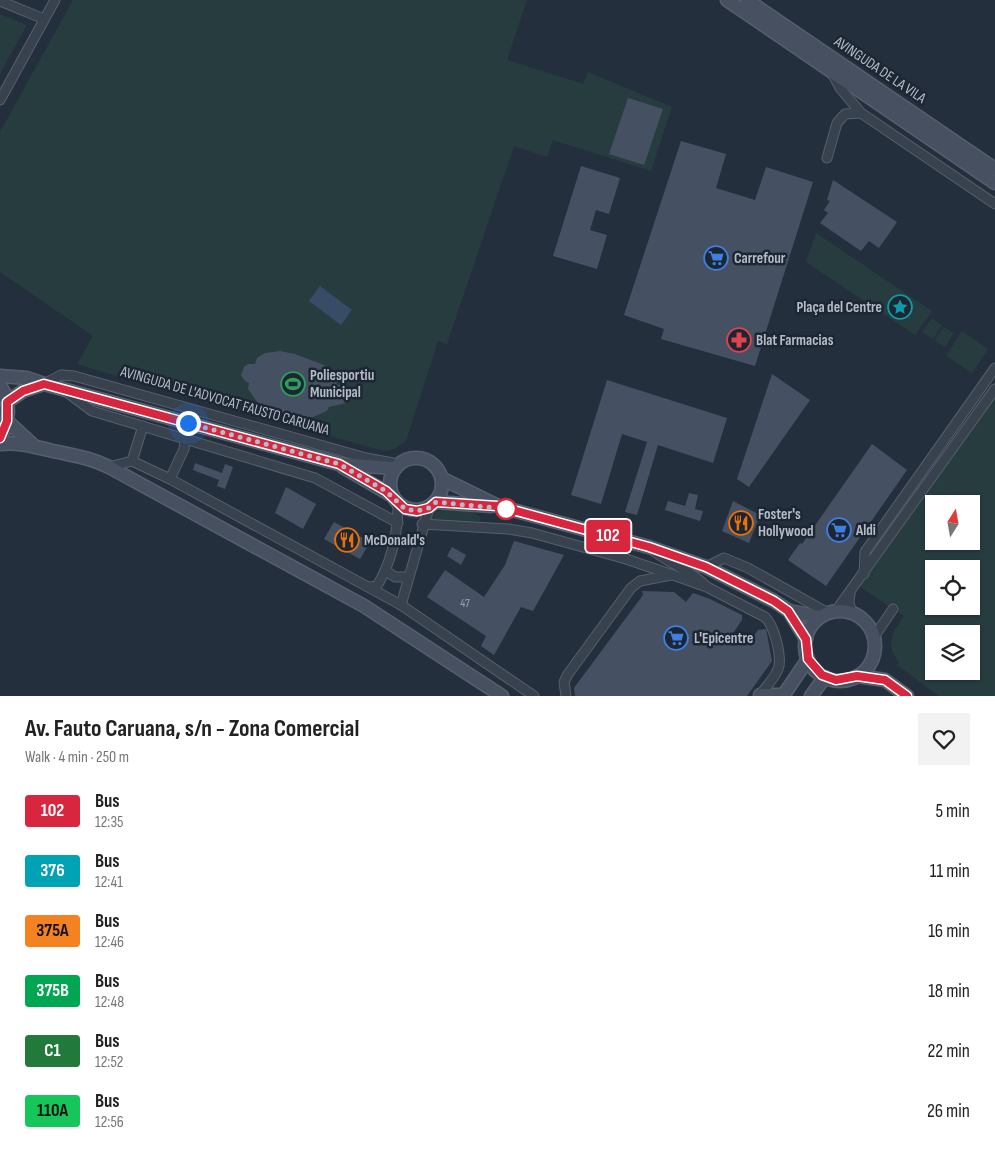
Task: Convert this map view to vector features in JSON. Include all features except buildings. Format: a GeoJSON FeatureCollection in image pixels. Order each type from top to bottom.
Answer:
{"type":"FeatureCollection","features":[{"type":"Feature","properties":{"kind":"street"},"geometry":{"type":"LineString","coordinates":[[14,6],[21,0]]}},
{"type":"Feature","properties":{"kind":"street"},"geometry":{"type":"LineString","coordinates":[[0,100],[55,0]]}},
{"type":"Feature","properties":{"kind":"street","name":"AVINGUDA DE LA VILA"},"geometry":{"type":"LineString","coordinates":[[727,0],[995,183]]}},
{"type":"Feature","properties":{"kind":"street","name":"AVINGUDA DE LA VILA"},"geometry":{"type":"LineString","coordinates":[[747,0],[995,169]]}},
{"type":"Feature","properties":{"kind":"street"},"geometry":{"type":"LineString","coordinates":[[0,1],[44,19]]}},
{"type":"Feature","properties":{"kind":"street","name":"AVINGUDA DE LA VILA"},"geometry":{"type":"LineString","coordinates":[[831,70],[840,88],[860,113],[995,204]]}},
{"type":"Feature","properties":{"kind":"street"},"geometry":{"type":"LineString","coordinates":[[826,158],[837,123],[845,114],[860,113]]}},
{"type":"Feature","properties":{"kind":"street"},"geometry":{"type":"LineString","coordinates":[[983,196],[995,196]]}},
{"type":"Feature","properties":{"kind":"street"},"geometry":{"type":"LineString","coordinates":[[864,574],[864,552],[995,368]]}},
{"type":"Feature","properties":{"kind":"street","name":"AVINGUDA DE L'ADVOCAT FAUSTO CARUANA"},"geometry":{"type":"LineString","coordinates":[[7,402],[23,391],[44,384],[60,375],[74,376],[396,466]]}},
{"type":"Feature","properties":{"kind":"street","name":"AVINGUDA DE L'ADVOCAT FAUSTO CARUANA"},"geometry":{"type":"LineString","coordinates":[[0,376],[28,378],[63,390],[339,464],[396,466]]}},
{"type":"Feature","properties":{"kind":"street"},"geometry":{"type":"LineString","coordinates":[[0,386],[7,402],[7,421],[0,438]]}},
{"type":"Feature","properties":{"kind":"street"},"geometry":{"type":"LineString","coordinates":[[806,639],[812,626],[850,593],[995,389]]}},
{"type":"Feature","properties":{"kind":"street"},"geometry":{"type":"LineString","coordinates":[[63,390],[92,411],[314,478],[398,524]]}},
{"type":"Feature","properties":{"kind":"street"},"geometry":{"type":"LineString","coordinates":[[7,421],[32,444]]}},
{"type":"Feature","properties":{"kind":"street"},"geometry":{"type":"LineString","coordinates":[[132,461],[143,426]]}},
{"type":"Feature","properties":{"kind":"street"},"geometry":{"type":"LineString","coordinates":[[170,479],[184,448],[184,440]]}},
{"type":"Feature","properties":{"kind":"street"},"geometry":{"type":"LineString","coordinates":[[0,444],[16,442],[32,444],[47,450],[90,458],[109,467],[378,614],[502,696]]}},
{"type":"Feature","properties":{"kind":"street"},"geometry":{"type":"LineString","coordinates":[[369,587],[376,586],[386,571],[398,524],[395,499],[389,481],[396,466],[411,457],[424,458],[435,465],[442,479],[442,491],[422,524],[401,605]]}},
{"type":"Feature","properties":{"kind":"street"},"geometry":{"type":"LineString","coordinates":[[109,467],[132,461],[170,479],[401,605],[534,696]]}},
{"type":"Feature","properties":{"kind":"street","name":"AVINGUDA DE L'ADVOCAT FAUSTO CARUANA"},"geometry":{"type":"LineString","coordinates":[[339,464],[395,499]]}},
{"type":"Feature","properties":{"kind":"street"},"geometry":{"type":"LineString","coordinates":[[442,479],[498,506],[649,547],[706,567],[774,601],[788,611],[806,639],[808,659],[816,671],[825,677],[843,680],[857,676],[885,680],[907,696]]}},
{"type":"Feature","properties":{"kind":"street"},"geometry":{"type":"LineString","coordinates":[[395,499],[405,509],[417,511],[432,505],[498,506]]}},
{"type":"Feature","properties":{"kind":"street"},"geometry":{"type":"LineString","coordinates":[[422,524],[508,529],[532,534],[626,559],[707,587],[765,617],[771,623],[779,658],[779,667],[759,695]]}},
{"type":"Feature","properties":{"kind":"street"},"geometry":{"type":"LineString","coordinates":[[649,547],[671,564],[696,576],[707,587]]}},
{"type":"Feature","properties":{"kind":"street"},"geometry":{"type":"LineString","coordinates":[[706,567],[724,558],[748,568],[828,614]]}},
{"type":"Feature","properties":{"kind":"street"},"geometry":{"type":"LineString","coordinates":[[386,571],[395,577],[408,577]]}},
{"type":"Feature","properties":{"kind":"street"},"geometry":{"type":"LineString","coordinates":[[566,696],[564,682],[568,674],[631,588],[640,581],[673,575]]}},
{"type":"Feature","properties":{"kind":"street"},"geometry":{"type":"LineString","coordinates":[[850,593],[849,604],[852,613],[866,623],[874,637]]}},
{"type":"Feature","properties":{"kind":"street"},"geometry":{"type":"LineString","coordinates":[[857,676],[867,667],[873,655],[874,637],[893,609]]}},
{"type":"Feature","properties":{"kind":"street"},"geometry":{"type":"LineString","coordinates":[[788,611],[828,614],[852,613]]}},
{"type":"Feature","properties":{"kind":"street"},"geometry":{"type":"LineString","coordinates":[[873,655],[885,680]]}},
{"type":"Feature","properties":{"kind":"street"},"geometry":{"type":"LineString","coordinates":[[759,695],[784,695],[808,659]]}},
{"type":"Feature","properties":{"kind":"street"},"geometry":{"type":"LineString","coordinates":[[814,695],[825,677]]}},
{"type":"Feature","properties":{"kind":"green space"},"geometry":{"type":"Polygon","coordinates":[[[73,0],[527,0],[507,60],[583,84],[588,72],[672,107],[651,171],[553,140],[547,157],[514,146],[447,344],[438,341],[406,441],[394,449],[384,451],[185,397],[77,364],[93,336],[0,272],[0,132],[73,0]]]}},
{"type":"Feature","properties":{"kind":"green space"},"geometry":{"type":"Polygon","coordinates":[[[0,14],[27,25],[0,74],[0,14]]]}},
{"type":"Feature","properties":{"kind":"green space"},"geometry":{"type":"Polygon","coordinates":[[[816,233],[932,311],[915,335],[806,262],[816,233]]]}},
{"type":"Feature","properties":{"kind":"green space"},"geometry":{"type":"Polygon","coordinates":[[[932,318],[942,325],[933,339],[922,332],[932,318]]]}},
{"type":"Feature","properties":{"kind":"green space"},"geometry":{"type":"Polygon","coordinates":[[[944,327],[954,333],[945,347],[934,340],[944,327]]]}},
{"type":"Feature","properties":{"kind":"green space"},"geometry":{"type":"Polygon","coordinates":[[[962,331],[988,349],[972,373],[946,356],[962,331]]]}},
{"type":"Feature","properties":{"kind":"green space"},"geometry":{"type":"Polygon","coordinates":[[[995,398],[995,696],[939,696],[897,665],[899,662],[894,656],[891,644],[896,628],[904,616],[860,587],[925,496],[925,550],[980,550],[980,495],[926,495],[995,398]]]}},
{"type":"Feature","properties":{"kind":"green space"},"geometry":{"type":"Polygon","coordinates":[[[442,510],[470,510],[480,517],[480,521],[430,520],[432,513],[442,510]]]}},
{"type":"Feature","properties":{"kind":"water"},"geometry":{"type":"Polygon","coordinates":[[[320,286],[352,310],[341,325],[309,301],[320,286]]]}},
{"type":"Feature","properties":{"kind":"bus line","name":"102"},"geometry":{"type":"LineString","coordinates":[[0,438],[7,421],[7,402],[23,391],[44,384],[339,464],[392,495],[398,504],[405,509],[417,511],[429,508],[436,502],[498,506],[649,547],[681,557],[724,575],[774,601],[788,611],[806,639],[805,648],[808,659],[816,671],[825,677],[843,680],[857,676],[885,680],[907,696]]}},
{"type":"Feature","properties":{"kind":"place","name":"Carrefour"},"geometry":{"type":"Point","coordinates":[716,258]}},
{"type":"Feature","properties":{"kind":"place","name":"Plaça del Centre"},"geometry":{"type":"Point","coordinates":[900,307]}},
{"type":"Feature","properties":{"kind":"place","name":"Blat Farmacias"},"geometry":{"type":"Point","coordinates":[739,340]}},
{"type":"Feature","properties":{"kind":"place","name":"Poliesportiu Municipal"},"geometry":{"type":"Point","coordinates":[293,384]}},
{"type":"Feature","properties":{"kind":"place","name":"Foster's Hollywood"},"geometry":{"type":"Point","coordinates":[741,523]}},
{"type":"Feature","properties":{"kind":"place","name":"Aldi"},"geometry":{"type":"Point","coordinates":[839,530]}},
{"type":"Feature","properties":{"kind":"place","name":"McDonald's"},"geometry":{"type":"Point","coordinates":[347,540]}},
{"type":"Feature","properties":{"kind":"place","name":"L'Epicentre"},"geometry":{"type":"Point","coordinates":[676,638]}},
{"type":"Feature","properties":{"kind":"route"},"geometry":{"type":"LineString","coordinates":[[188,423],[339,464],[392,495],[398,504],[405,509],[417,511],[429,508],[436,502],[498,506],[506,509]]}}]}
